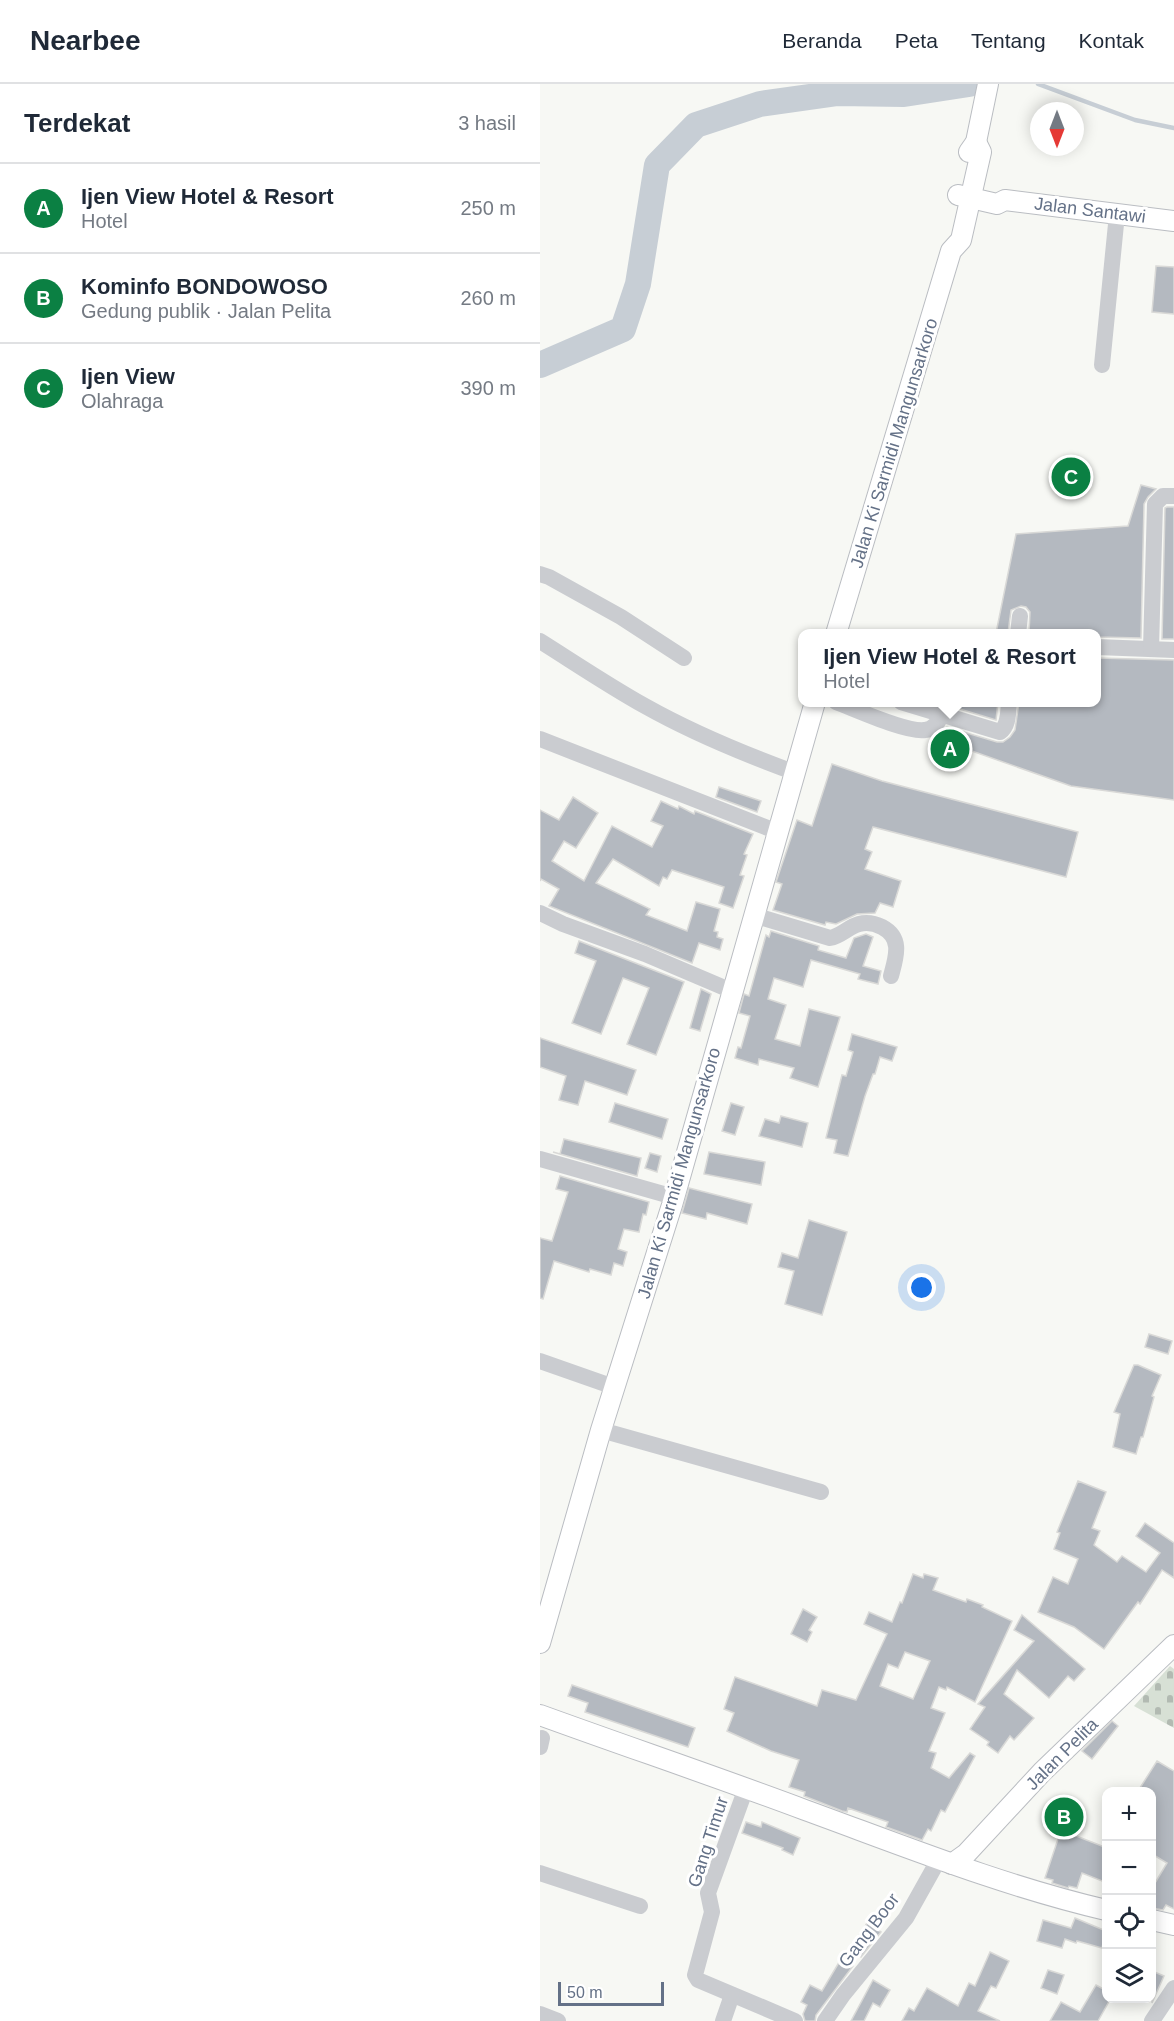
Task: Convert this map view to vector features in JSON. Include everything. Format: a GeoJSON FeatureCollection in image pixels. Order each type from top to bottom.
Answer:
{"type":"FeatureCollection","features":[{"type":"Feature","properties":{"kind":"main road","name":"Jalan Ki Sarmidi Mangunsarkoro"},"geometry":{"type":"LineString","coordinates":[[837,629],[951,251],[948,237],[966,191],[969,150],[977,135],[988,84]]}},
{"type":"Feature","properties":{"kind":"main road","name":"Jalan Santawi"},"geometry":{"type":"LineString","coordinates":[[966,191],[997,204],[1005,200],[1174,220]]}},
{"type":"Feature","properties":{"kind":"main road","name":"Jalan Ki Sarmidi Mangunsarkoro"},"geometry":{"type":"LineString","coordinates":[[540,1643],[601,1430],[674,1197],[814,707]]}},
{"type":"Feature","properties":{"kind":"main road","name":"Jalan Pelita"},"geometry":{"type":"LineString","coordinates":[[946,1862],[966,1854],[1042,1772],[1174,1645]]}},
{"type":"Feature","properties":{"kind":"main road"},"geometry":{"type":"LineString","coordinates":[[540,1715],[946,1862],[1102,1909]]}},
{"type":"Feature","properties":{"kind":"main road"},"geometry":{"type":"LineString","coordinates":[[1156,1921],[1174,1925]]}},
{"type":"Feature","properties":{"kind":"street"},"geometry":{"type":"LineString","coordinates":[[1102,365],[1117,214]]}},
{"type":"Feature","properties":{"kind":"street"},"geometry":{"type":"LineString","coordinates":[[1151,649],[1155,504],[1163,496],[1174,496]]}},
{"type":"Feature","properties":{"kind":"street"},"geometry":{"type":"LineString","coordinates":[[540,574],[621,617],[684,658]]}},
{"type":"Feature","properties":{"kind":"street"},"geometry":{"type":"LineString","coordinates":[[1018,629],[1020,615]]}},
{"type":"Feature","properties":{"kind":"street"},"geometry":{"type":"LineString","coordinates":[[540,641],[673,721],[743,753],[796,773]]}},
{"type":"Feature","properties":{"kind":"street"},"geometry":{"type":"LineString","coordinates":[[1101,646],[1174,650]]}},
{"type":"Feature","properties":{"kind":"street"},"geometry":{"type":"LineString","coordinates":[[850,707],[914,730],[931,729],[941,716]]}},
{"type":"Feature","properties":{"kind":"street"},"geometry":{"type":"LineString","coordinates":[[915,707],[1000,732],[1006,724],[1008,707]]}},
{"type":"Feature","properties":{"kind":"street"},"geometry":{"type":"LineString","coordinates":[[540,739],[778,832]]}},
{"type":"Feature","properties":{"kind":"street"},"geometry":{"type":"LineString","coordinates":[[540,913],[732,991]]}},
{"type":"Feature","properties":{"kind":"street"},"geometry":{"type":"LineString","coordinates":[[753,915],[830,938],[858,924],[877,925],[893,935],[898,946],[891,976]]}},
{"type":"Feature","properties":{"kind":"street"},"geometry":{"type":"LineString","coordinates":[[540,1159],[674,1197]]}},
{"type":"Feature","properties":{"kind":"street"},"geometry":{"type":"LineString","coordinates":[[540,1361],[614,1387]]}},
{"type":"Feature","properties":{"kind":"street"},"geometry":{"type":"LineString","coordinates":[[601,1430],[821,1492]]}},
{"type":"Feature","properties":{"kind":"street","name":"Gang Timur"},"geometry":{"type":"LineString","coordinates":[[746,1788],[708,1893],[712,1912],[694,1975],[698,1980],[795,2021]]}},
{"type":"Feature","properties":{"kind":"street","name":"Gang Boor"},"geometry":{"type":"LineString","coordinates":[[825,2021],[843,1995],[906,1918],[946,1862]]}},
{"type":"Feature","properties":{"kind":"street"},"geometry":{"type":"LineString","coordinates":[[540,1872],[640,1906]]}},
{"type":"Feature","properties":{"kind":"street"},"geometry":{"type":"LineString","coordinates":[[1152,2021],[1174,1988]]}},
{"type":"Feature","properties":{"kind":"street"},"geometry":{"type":"LineString","coordinates":[[723,2021],[732,1995]]}},
{"type":"Feature","properties":{"kind":"street"},"geometry":{"type":"LineString","coordinates":[[540,2014],[558,2021]]}},
{"type":"Feature","properties":{"kind":"green space"},"geometry":{"type":"Polygon","coordinates":[[[1170,1666],[1174,1669],[1174,1728],[1134,1706],[1170,1666]]]}},
{"type":"Feature","properties":{"kind":"building"},"geometry":{"type":"Polygon","coordinates":[[[1156,266],[1174,267],[1174,314],[1152,312],[1156,266]]]}},
{"type":"Feature","properties":{"kind":"building"},"geometry":{"type":"Polygon","coordinates":[[[1141,485],[1156,489],[1144,504],[1141,638],[1101,637],[1101,629],[1029,629],[1030,612],[1026,607],[1021,606],[1011,610],[1009,629],[997,629],[1016,534],[1128,526],[1141,485]]]}},
{"type":"Feature","properties":{"kind":"building"},"geometry":{"type":"Polygon","coordinates":[[[1174,507],[1174,639],[1162,639],[1165,508],[1174,507]]]}},
{"type":"Feature","properties":{"kind":"building"},"geometry":{"type":"Polygon","coordinates":[[[1101,658],[1174,660],[1174,800],[1071,786],[935,738],[947,727],[1003,742],[1015,730],[1018,707],[1101,707],[1101,658]]]}},
{"type":"Feature","properties":{"kind":"building"},"geometry":{"type":"Polygon","coordinates":[[[953,707],[997,707],[996,720],[953,707]]]}},
{"type":"Feature","properties":{"kind":"building"},"geometry":{"type":"Polygon","coordinates":[[[832,764],[882,781],[1078,832],[1066,877],[873,827],[865,849],[872,852],[865,869],[901,881],[893,907],[880,903],[875,913],[857,914],[836,924],[826,922],[825,925],[773,910],[782,884],[776,882],[797,820],[812,826],[832,764]]]}},
{"type":"Feature","properties":{"kind":"building"},"geometry":{"type":"Polygon","coordinates":[[[719,787],[761,801],[757,812],[716,797],[719,787]]]}},
{"type":"Feature","properties":{"kind":"building"},"geometry":{"type":"Polygon","coordinates":[[[573,797],[598,813],[576,848],[564,841],[552,861],[584,881],[612,826],[652,847],[663,826],[651,821],[661,801],[678,809],[679,806],[694,814],[695,811],[753,834],[744,854],[747,855],[740,875],[744,876],[733,908],[719,903],[724,887],[672,870],[667,879],[663,877],[659,886],[613,859],[596,883],[650,909],[646,915],[687,931],[696,902],[720,909],[714,931],[718,932],[717,937],[723,939],[720,950],[699,943],[692,963],[549,906],[559,889],[541,879],[540,881],[540,810],[559,820],[573,797]]]}},
{"type":"Feature","properties":{"kind":"building"},"geometry":{"type":"Polygon","coordinates":[[[771,931],[819,946],[818,950],[846,958],[854,938],[866,934],[873,937],[863,966],[881,971],[878,984],[858,979],[860,974],[811,960],[803,987],[774,978],[768,999],[786,1005],[775,1039],[800,1046],[809,1009],[840,1017],[818,1087],[790,1078],[794,1068],[759,1059],[758,1065],[735,1058],[738,1047],[741,1048],[750,1016],[739,1013],[744,994],[749,996],[766,935],[769,937],[771,931]]]}},
{"type":"Feature","properties":{"kind":"building"},"geometry":{"type":"Polygon","coordinates":[[[579,941],[684,982],[656,1055],[627,1044],[649,988],[623,978],[601,1034],[572,1023],[596,961],[575,953],[579,941]]]}},
{"type":"Feature","properties":{"kind":"building"},"geometry":{"type":"Polygon","coordinates":[[[701,989],[711,994],[700,1031],[690,1028],[701,989]]]}},
{"type":"Feature","properties":{"kind":"building"},"geometry":{"type":"Polygon","coordinates":[[[852,1034],[897,1047],[892,1061],[880,1057],[865,1096],[848,1156],[834,1153],[837,1140],[826,1138],[842,1075],[846,1076],[853,1052],[848,1050],[852,1034]]]}},
{"type":"Feature","properties":{"kind":"building"},"geometry":{"type":"Polygon","coordinates":[[[540,1038],[636,1070],[627,1095],[585,1081],[578,1105],[559,1100],[566,1076],[540,1067],[540,1038]]]}},
{"type":"Feature","properties":{"kind":"building"},"geometry":{"type":"Polygon","coordinates":[[[615,1103],[668,1119],[662,1139],[609,1122],[615,1103]]]}},
{"type":"Feature","properties":{"kind":"building"},"geometry":{"type":"Polygon","coordinates":[[[731,1103],[744,1107],[735,1135],[722,1131],[731,1103]]]}},
{"type":"Feature","properties":{"kind":"building"},"geometry":{"type":"Polygon","coordinates":[[[781,1116],[808,1123],[802,1147],[759,1136],[765,1119],[779,1123],[781,1116]]]}},
{"type":"Feature","properties":{"kind":"building"},"geometry":{"type":"Polygon","coordinates":[[[564,1139],[641,1158],[637,1176],[560,1154],[564,1139]]]}},
{"type":"Feature","properties":{"kind":"building"},"geometry":{"type":"Polygon","coordinates":[[[709,1152],[765,1162],[761,1185],[704,1174],[709,1152]]]}},
{"type":"Feature","properties":{"kind":"building"},"geometry":{"type":"Polygon","coordinates":[[[650,1153],[661,1156],[657,1172],[645,1168],[650,1153]]]}},
{"type":"Feature","properties":{"kind":"building"},"geometry":{"type":"Polygon","coordinates":[[[560,1176],[649,1202],[646,1215],[643,1214],[639,1232],[624,1229],[618,1249],[627,1252],[623,1266],[614,1263],[611,1275],[590,1269],[589,1272],[554,1261],[543,1299],[540,1298],[540,1238],[552,1241],[568,1192],[556,1189],[560,1176]]]}},
{"type":"Feature","properties":{"kind":"building"},"geometry":{"type":"Polygon","coordinates":[[[689,1188],[752,1204],[747,1224],[707,1213],[706,1219],[682,1213],[689,1188]]]}},
{"type":"Feature","properties":{"kind":"building"},"geometry":{"type":"Polygon","coordinates":[[[809,1220],[847,1232],[822,1315],[785,1304],[794,1271],[778,1267],[782,1253],[798,1258],[809,1220]]]}},
{"type":"Feature","properties":{"kind":"building"},"geometry":{"type":"Polygon","coordinates":[[[1149,1334],[1172,1341],[1168,1354],[1145,1347],[1149,1334]]]}},
{"type":"Feature","properties":{"kind":"building"},"geometry":{"type":"Polygon","coordinates":[[[1134,1365],[1161,1375],[1152,1396],[1154,1397],[1143,1437],[1141,1437],[1136,1454],[1113,1447],[1120,1414],[1114,1412],[1134,1365]]]}},
{"type":"Feature","properties":{"kind":"building"},"geometry":{"type":"Polygon","coordinates":[[[1078,1481],[1106,1492],[1092,1528],[1100,1531],[1094,1545],[1117,1562],[1122,1556],[1146,1572],[1160,1553],[1136,1536],[1145,1523],[1174,1543],[1174,1578],[1162,1570],[1140,1604],[1138,1602],[1104,1649],[1074,1627],[1038,1612],[1053,1577],[1068,1584],[1078,1559],[1054,1549],[1060,1533],[1057,1532],[1078,1481]]]}},
{"type":"Feature","properties":{"kind":"building"},"geometry":{"type":"Polygon","coordinates":[[[913,1574],[923,1578],[924,1574],[938,1578],[933,1590],[966,1602],[967,1599],[983,1605],[982,1607],[1012,1621],[975,1702],[947,1687],[946,1690],[939,1687],[931,1708],[945,1713],[929,1751],[936,1753],[931,1768],[949,1778],[970,1753],[975,1756],[945,1812],[941,1810],[931,1831],[928,1829],[922,1840],[886,1827],[888,1822],[848,1808],[847,1812],[842,1811],[804,1796],[805,1792],[789,1787],[799,1760],[771,1751],[727,1731],[734,1713],[724,1709],[735,1677],[817,1706],[822,1690],[856,1700],[887,1634],[864,1624],[869,1612],[892,1622],[900,1602],[902,1603],[913,1574]],[[905,1652],[898,1668],[888,1664],[880,1686],[913,1699],[930,1661],[905,1652]]]}},
{"type":"Feature","properties":{"kind":"building"},"geometry":{"type":"Polygon","coordinates":[[[803,1609],[817,1617],[809,1630],[812,1632],[807,1642],[791,1634],[803,1609]]]}},
{"type":"Feature","properties":{"kind":"building"},"geometry":{"type":"Polygon","coordinates":[[[1022,1615],[1085,1669],[1074,1681],[1068,1676],[1049,1698],[1017,1670],[1004,1694],[1034,1718],[1014,1740],[1010,1736],[998,1753],[987,1745],[989,1742],[970,1729],[985,1707],[978,1704],[1034,1641],[1014,1630],[1022,1615]]]}},
{"type":"Feature","properties":{"kind":"building"},"geometry":{"type":"Polygon","coordinates":[[[572,1685],[695,1728],[688,1747],[585,1712],[588,1703],[568,1696],[572,1685]]]}},
{"type":"Feature","properties":{"kind":"building"},"geometry":{"type":"Polygon","coordinates":[[[1112,1721],[1118,1726],[1092,1759],[1082,1751],[1112,1721]]]}},
{"type":"Feature","properties":{"kind":"building"},"geometry":{"type":"Polygon","coordinates":[[[1157,1761],[1174,1771],[1174,1909],[1166,1905],[1163,1910],[1156,1909],[1156,1881],[1167,1863],[1156,1856],[1156,1787],[1141,1787],[1157,1761]]]}},
{"type":"Feature","properties":{"kind":"building"},"geometry":{"type":"Polygon","coordinates":[[[746,1822],[761,1827],[762,1822],[800,1838],[793,1855],[782,1850],[783,1848],[742,1833],[746,1822]]]}},
{"type":"Feature","properties":{"kind":"building"},"geometry":{"type":"Polygon","coordinates":[[[1061,1830],[1102,1846],[1102,1881],[1082,1873],[1077,1888],[1069,1886],[1068,1888],[1045,1878],[1061,1830]]]}},
{"type":"Feature","properties":{"kind":"building"},"geometry":{"type":"Polygon","coordinates":[[[1075,1918],[1102,1929],[1102,1948],[1065,1939],[1062,1948],[1037,1941],[1043,1920],[1071,1928],[1075,1918]]]}},
{"type":"Feature","properties":{"kind":"building"},"geometry":{"type":"Polygon","coordinates":[[[867,1923],[881,1932],[861,1957],[850,1950],[867,1923]]]}},
{"type":"Feature","properties":{"kind":"building"},"geometry":{"type":"Polygon","coordinates":[[[990,1952],[1009,1961],[996,1988],[991,1986],[978,2011],[1000,2021],[902,2021],[909,2008],[914,2011],[927,1988],[958,2006],[969,1983],[975,1986],[990,1952]]]}},
{"type":"Feature","properties":{"kind":"building"},"geometry":{"type":"Polygon","coordinates":[[[841,1959],[853,1966],[816,2015],[815,2021],[805,2021],[803,2014],[807,2005],[801,2002],[810,1985],[822,1991],[841,1959]]]}},
{"type":"Feature","properties":{"kind":"building"},"geometry":{"type":"Polygon","coordinates":[[[1048,1970],[1064,1975],[1057,1994],[1041,1988],[1048,1970]]]}},
{"type":"Feature","properties":{"kind":"building"},"geometry":{"type":"Polygon","coordinates":[[[1156,1973],[1164,1976],[1156,1994],[1156,1973]]]}},
{"type":"Feature","properties":{"kind":"building"},"geometry":{"type":"Polygon","coordinates":[[[873,1980],[890,1990],[880,2007],[873,2003],[864,2021],[851,2021],[873,1980]]]}},
{"type":"Feature","properties":{"kind":"building"},"geometry":{"type":"Polygon","coordinates":[[[1096,1985],[1102,1988],[1102,2003],[1108,2003],[1098,2021],[1050,2021],[1061,2002],[1080,2012],[1096,1985]]]}},
{"type":"Feature","properties":{"kind":"waterway"},"geometry":{"type":"LineString","coordinates":[[540,365],[623,329],[638,284],[657,165],[696,125],[760,104],[838,93],[904,94],[969,84]]}},
{"type":"Feature","properties":{"kind":"waterway"},"geometry":{"type":"LineString","coordinates":[[1038,84],[1135,120],[1174,128]]}},
{"type":"Feature","properties":{"kind":"place","name":"Ijen View"},"geometry":{"type":"Point","coordinates":[1071,477]}},
{"type":"Feature","properties":{"kind":"place","name":"Ijen View Hotel & Resort"},"geometry":{"type":"Point","coordinates":[950,749]}},
{"type":"Feature","properties":{"kind":"place","name":"Kominfo BONDOWOSO"},"geometry":{"type":"Point","coordinates":[1064,1817]}}]}
